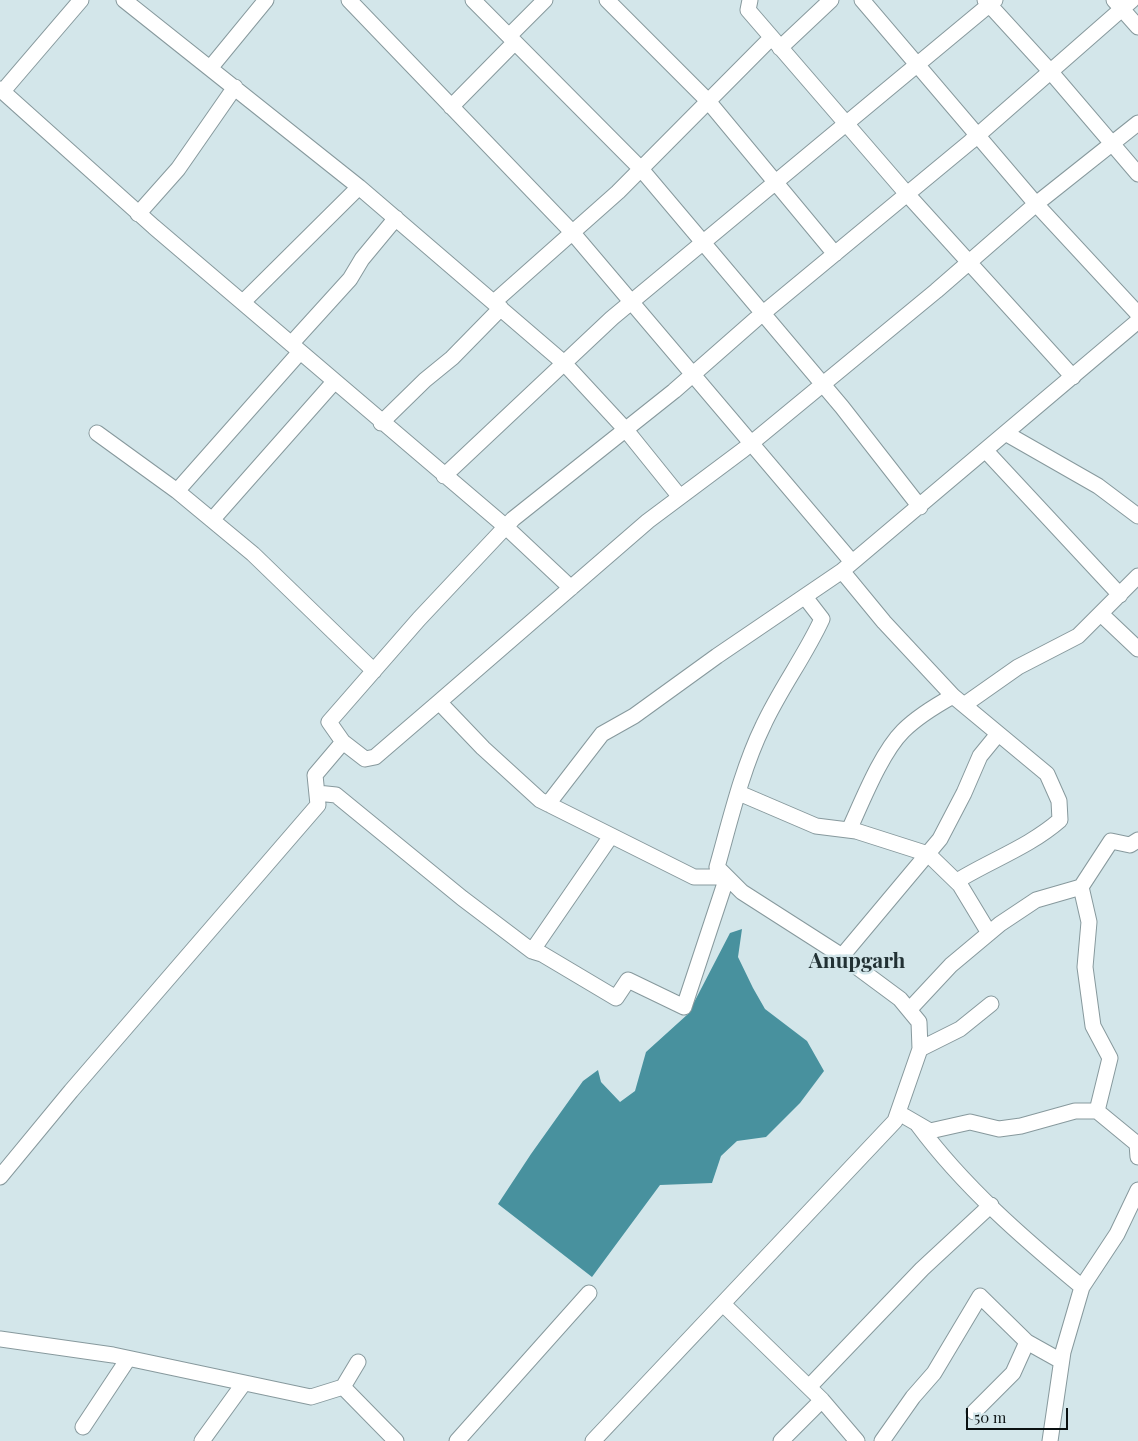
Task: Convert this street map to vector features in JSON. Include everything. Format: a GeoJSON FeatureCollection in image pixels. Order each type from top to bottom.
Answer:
{"type":"FeatureCollection","features":[{"type":"Feature","properties":{"kind":"street"},"geometry":{"type":"LineString","coordinates":[[81,0],[2,90],[138,214],[243,302],[381,423],[506,527],[571,588]]}},
{"type":"Feature","properties":{"kind":"street"},"geometry":{"type":"LineString","coordinates":[[124,0],[359,187],[564,363],[626,430],[680,497]]}},
{"type":"Feature","properties":{"kind":"street"},"geometry":{"type":"LineString","coordinates":[[210,68],[266,0]]}},
{"type":"Feature","properties":{"kind":"street"},"geometry":{"type":"LineString","coordinates":[[349,0],[572,232],[752,443],[847,567],[884,622],[959,700],[1047,774],[1059,801],[1060,820],[1043,835],[985,864],[957,881]]}},
{"type":"Feature","properties":{"kind":"street"},"geometry":{"type":"LineString","coordinates":[[473,0],[641,169],[842,407],[920,507]]}},
{"type":"Feature","properties":{"kind":"street"},"geometry":{"type":"LineString","coordinates":[[452,107],[545,0]]}},
{"type":"Feature","properties":{"kind":"street"},"geometry":{"type":"LineString","coordinates":[[750,0],[748,10],[776,43],[907,194],[1073,377]]}},
{"type":"Feature","properties":{"kind":"street"},"geometry":{"type":"LineString","coordinates":[[381,423],[425,380],[452,358],[498,305],[572,232],[641,169],[708,102],[776,43],[831,0]]}},
{"type":"Feature","properties":{"kind":"street"},"geometry":{"type":"LineString","coordinates":[[862,0],[918,63],[1036,204],[1138,314]]}},
{"type":"Feature","properties":{"kind":"street"},"geometry":{"type":"LineString","coordinates":[[610,1],[708,102],[776,180],[835,254]]}},
{"type":"Feature","properties":{"kind":"street"},"geometry":{"type":"LineString","coordinates":[[444,476],[631,302],[990,2],[1138,174]]}},
{"type":"Feature","properties":{"kind":"street"},"geometry":{"type":"LineString","coordinates":[[1138,27],[1123,3],[977,135],[763,313],[693,375],[506,527],[419,619],[329,722],[343,742],[365,759],[375,757],[648,521],[752,443],[969,263],[1036,204],[1138,122]]}},
{"type":"Feature","properties":{"kind":"street"},"geometry":{"type":"LineString","coordinates":[[138,214],[178,169],[235,87]]}},
{"type":"Feature","properties":{"kind":"street"},"geometry":{"type":"LineString","coordinates":[[243,302],[359,187]]}},
{"type":"Feature","properties":{"kind":"street"},"geometry":{"type":"LineString","coordinates":[[177,491],[295,348],[350,279],[362,259],[396,218]]}},
{"type":"Feature","properties":{"kind":"street"},"geometry":{"type":"LineString","coordinates":[[548,804],[602,734],[634,716],[717,656],[847,567],[1138,321]]}},
{"type":"Feature","properties":{"kind":"street"},"geometry":{"type":"LineString","coordinates":[[212,520],[334,382]]}},
{"type":"Feature","properties":{"kind":"street"},"geometry":{"type":"LineString","coordinates":[[97,433],[177,491],[253,554],[374,671]]}},
{"type":"Feature","properties":{"kind":"street"},"geometry":{"type":"LineString","coordinates":[[1006,434],[1098,486],[1138,516]]}},
{"type":"Feature","properties":{"kind":"street"},"geometry":{"type":"LineString","coordinates":[[986,451],[1120,595]]}},
{"type":"Feature","properties":{"kind":"street"},"geometry":{"type":"LineString","coordinates":[[849,830],[875,774],[902,732],[929,710],[959,700],[1078,636],[1138,576]]}},
{"type":"Feature","properties":{"kind":"street"},"geometry":{"type":"LineString","coordinates":[[593,1441],[896,1121],[920,1049],[919,1022],[900,999],[842,956],[742,892],[717,867],[739,793],[762,727],[786,682],[812,642],[822,619],[805,597]]}},
{"type":"Feature","properties":{"kind":"street"},"geometry":{"type":"LineString","coordinates":[[1101,614],[1138,649]]}},
{"type":"Feature","properties":{"kind":"street"},"geometry":{"type":"LineString","coordinates":[[439,702],[484,748],[540,800],[694,877],[727,877]]}},
{"type":"Feature","properties":{"kind":"street"},"geometry":{"type":"LineString","coordinates":[[842,956],[928,854],[944,831],[980,756],[998,734]]}},
{"type":"Feature","properties":{"kind":"street"},"geometry":{"type":"LineString","coordinates":[[0,1177],[71,1091],[318,804],[315,775],[343,742]]}},
{"type":"Feature","properties":{"kind":"street"},"geometry":{"type":"LineString","coordinates":[[317,793],[336,796],[462,898],[532,951],[542,954],[616,998],[628,980],[684,1007],[727,877]]}},
{"type":"Feature","properties":{"kind":"street"},"geometry":{"type":"LineString","coordinates":[[739,793],[816,826],[849,830],[928,854],[957,881],[989,934]]}},
{"type":"Feature","properties":{"kind":"street"},"geometry":{"type":"LineString","coordinates":[[532,951],[611,836]]}},
{"type":"Feature","properties":{"kind":"street"},"geometry":{"type":"LineString","coordinates":[[909,1010],[951,965],[989,934],[1036,900],[1081,888],[1111,842],[1130,845],[1138,840]]}},
{"type":"Feature","properties":{"kind":"street"},"geometry":{"type":"LineString","coordinates":[[1081,888],[1089,922],[1085,967],[1093,1026],[1110,1058],[1098,1111]]}},
{"type":"Feature","properties":{"kind":"street"},"geometry":{"type":"LineString","coordinates":[[920,1049],[960,1029],[991,1004]]}},
{"type":"Feature","properties":{"kind":"street"},"geometry":{"type":"LineString","coordinates":[[899,1113],[930,1131],[970,1122],[999,1129],[1021,1126],[1075,1111],[1098,1111],[1138,1148]]}},
{"type":"Feature","properties":{"kind":"street"},"geometry":{"type":"LineString","coordinates":[[917,1124],[940,1155],[1021,1236],[1082,1287]]}},
{"type":"Feature","properties":{"kind":"street"},"geometry":{"type":"LineString","coordinates":[[1050,1441],[1062,1361],[1082,1287],[1117,1234],[1138,1190]]}},
{"type":"Feature","properties":{"kind":"street"},"geometry":{"type":"LineString","coordinates":[[809,1387],[922,1269],[990,1205]]}},
{"type":"Feature","properties":{"kind":"street"},"geometry":{"type":"LineString","coordinates":[[457,1441],[589,1293]]}},
{"type":"Feature","properties":{"kind":"street"},"geometry":{"type":"LineString","coordinates":[[882,1441],[913,1397],[934,1373],[980,1296],[1027,1342],[1062,1361]]}},
{"type":"Feature","properties":{"kind":"street"},"geometry":{"type":"LineString","coordinates":[[723,1304],[822,1400],[857,1441]]}},
{"type":"Feature","properties":{"kind":"street"},"geometry":{"type":"LineString","coordinates":[[0,1339],[128,1358],[310,1396],[343,1387],[358,1362]]}},
{"type":"Feature","properties":{"kind":"street"},"geometry":{"type":"LineString","coordinates":[[974,1412],[1012,1373],[1027,1342]]}},
{"type":"Feature","properties":{"kind":"street"},"geometry":{"type":"LineString","coordinates":[[83,1427],[128,1358]]}},
{"type":"Feature","properties":{"kind":"street"},"geometry":{"type":"LineString","coordinates":[[202,1441],[244,1382]]}},
{"type":"Feature","properties":{"kind":"street"},"geometry":{"type":"LineString","coordinates":[[343,1387],[396,1441]]}},
{"type":"Feature","properties":{"kind":"street"},"geometry":{"type":"LineString","coordinates":[[781,1441],[822,1400]]}},
{"type":"Feature","properties":{"kind":"water"},"geometry":{"type":"Polygon","coordinates":[[[742,929],[738,957],[765,1009],[807,1041],[824,1071],[800,1103],[766,1137],[737,1141],[721,1156],[712,1183],[660,1185],[592,1277],[498,1204],[583,1081],[598,1070],[601,1082],[620,1102],[635,1091],[646,1052],[688,1014],[730,933],[742,929]]]}},
{"type":"Feature","properties":{"kind":"district","name":"Anupgarh"},"geometry":{"type":"Point","coordinates":[857,961]}}]}
